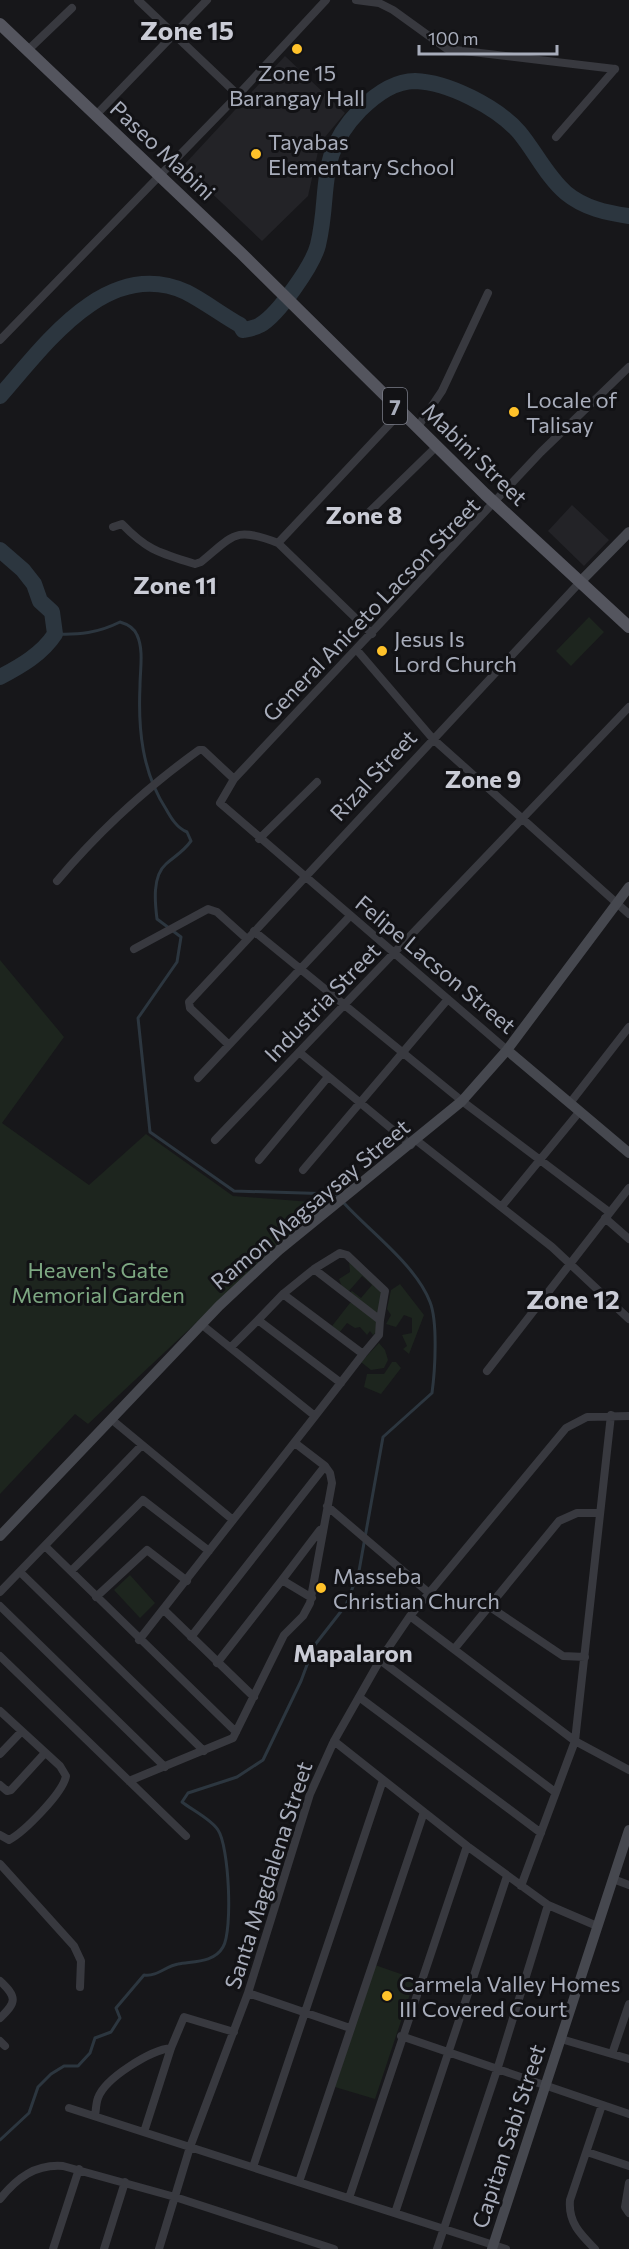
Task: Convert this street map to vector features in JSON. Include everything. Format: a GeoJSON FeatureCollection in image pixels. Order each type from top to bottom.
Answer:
{"type":"FeatureCollection","features":[{"type":"Feature","properties":{"kind":"main road","name":"Paseo Mabini"},"geometry":{"type":"LineString","coordinates":[[0,24],[297,307]]}},
{"type":"Feature","properties":{"kind":"main road","name":"Mabini Street"},"geometry":{"type":"LineString","coordinates":[[297,307],[417,428],[629,627]]}},
{"type":"Feature","properties":{"kind":"main road","name":"Rizal Street"},"geometry":{"type":"LineString","coordinates":[[580,581],[629,532]]}},
{"type":"Feature","properties":{"kind":"main road","name":"Ramon Magsaysay Street"},"geometry":{"type":"LineString","coordinates":[[0,1536],[201,1324],[279,1250],[462,1101],[507,1050],[629,887]]}},
{"type":"Feature","properties":{"kind":"main road","name":"Felipe Lacson Street"},"geometry":{"type":"LineString","coordinates":[[507,1050],[629,1153]]}},
{"type":"Feature","properties":{"kind":"main road","name":"Capitan Sabi Street"},"geometry":{"type":"LineString","coordinates":[[492,2247],[629,1830]]}},
{"type":"Feature","properties":{"kind":"street"},"geometry":{"type":"LineString","coordinates":[[138,0],[238,95]]}},
{"type":"Feature","properties":{"kind":"street"},"geometry":{"type":"LineString","coordinates":[[96,115],[175,36],[207,0]]}},
{"type":"Feature","properties":{"kind":"street"},"geometry":{"type":"LineString","coordinates":[[0,340],[238,95],[326,0]]}},
{"type":"Feature","properties":{"kind":"street"},"geometry":{"type":"LineString","coordinates":[[356,0],[379,3],[393,10],[447,49],[615,69],[556,137]]}},
{"type":"Feature","properties":{"kind":"street"},"geometry":{"type":"LineString","coordinates":[[28,50],[72,8]]}},
{"type":"Feature","properties":{"kind":"street"},"geometry":{"type":"LineString","coordinates":[[417,428],[442,391],[488,293]]}},
{"type":"Feature","properties":{"kind":"street","name":"General Aniceto Lacson Street"},"geometry":{"type":"LineString","coordinates":[[220,803],[234,779],[496,503],[541,452],[629,367]]}},
{"type":"Feature","properties":{"kind":"street"},"geometry":{"type":"LineString","coordinates":[[278,543],[401,412]]}},
{"type":"Feature","properties":{"kind":"street"},"geometry":{"type":"LineString","coordinates":[[360,521],[437,446]]}},
{"type":"Feature","properties":{"kind":"street"},"geometry":{"type":"LineString","coordinates":[[113,527],[123,524],[141,543],[152,550],[195,564],[201,562],[235,534],[253,534],[278,543],[372,634]]}},
{"type":"Feature","properties":{"kind":"street","name":"Rizal Street"},"geometry":{"type":"LineString","coordinates":[[229,1045],[188,1005],[580,581]]}},
{"type":"Feature","properties":{"kind":"street"},"geometry":{"type":"LineString","coordinates":[[356,650],[433,739],[629,914]]}},
{"type":"Feature","properties":{"kind":"street","name":"Industria Street"},"geometry":{"type":"LineString","coordinates":[[215,1140],[629,707]]}},
{"type":"Feature","properties":{"kind":"street"},"geometry":{"type":"LineString","coordinates":[[57,881],[87,845],[162,778],[201,750],[234,779]]}},
{"type":"Feature","properties":{"kind":"street"},"geometry":{"type":"LineString","coordinates":[[259,839],[317,782]]}},
{"type":"Feature","properties":{"kind":"street","name":"Felipe Lacson Street"},"geometry":{"type":"LineString","coordinates":[[220,803],[259,839],[507,1050]]}},
{"type":"Feature","properties":{"kind":"street"},"geometry":{"type":"LineString","coordinates":[[134,950],[194,915],[212,909],[247,939]]}},
{"type":"Feature","properties":{"kind":"street"},"geometry":{"type":"LineString","coordinates":[[198,1078],[350,916]]}},
{"type":"Feature","properties":{"kind":"street"},"geometry":{"type":"LineString","coordinates":[[254,931],[462,1101],[540,1158],[607,1215],[629,1239]]}},
{"type":"Feature","properties":{"kind":"street"},"geometry":{"type":"LineString","coordinates":[[303,1170],[448,999]]}},
{"type":"Feature","properties":{"kind":"street"},"geometry":{"type":"LineString","coordinates":[[570,1103],[629,1027]]}},
{"type":"Feature","properties":{"kind":"street"},"geometry":{"type":"LineString","coordinates":[[299,1052],[360,1103],[502,1206],[570,1264],[629,1319]]}},
{"type":"Feature","properties":{"kind":"street"},"geometry":{"type":"LineString","coordinates":[[259,1160],[328,1077]]}},
{"type":"Feature","properties":{"kind":"street"},"geometry":{"type":"LineString","coordinates":[[502,1206],[580,1111]]}},
{"type":"Feature","properties":{"kind":"street"},"geometry":{"type":"LineString","coordinates":[[487,1371],[629,1188]]}},
{"type":"Feature","properties":{"kind":"street"},"geometry":{"type":"LineString","coordinates":[[139,1640],[379,1335],[385,1291],[347,1254],[340,1254],[314,1269],[283,1294],[231,1347]]}},
{"type":"Feature","properties":{"kind":"street"},"geometry":{"type":"LineString","coordinates":[[314,1269],[380,1320]]}},
{"type":"Feature","properties":{"kind":"street"},"geometry":{"type":"LineString","coordinates":[[283,1294],[363,1354]]}},
{"type":"Feature","properties":{"kind":"street"},"geometry":{"type":"LineString","coordinates":[[258,1320],[341,1383]]}},
{"type":"Feature","properties":{"kind":"street"},"geometry":{"type":"LineString","coordinates":[[201,1324],[315,1416]]}},
{"type":"Feature","properties":{"kind":"street"},"geometry":{"type":"LineString","coordinates":[[521,1886],[575,1741],[611,1415]]}},
{"type":"Feature","properties":{"kind":"street","name":"Santa Magdalena Street"},"geometry":{"type":"LineString","coordinates":[[159,2249],[190,2147],[248,1993],[310,1794],[333,1741],[380,1660],[410,1616],[566,1428],[587,1417],[629,1416]]}},
{"type":"Feature","properties":{"kind":"street"},"geometry":{"type":"LineString","coordinates":[[111,1419],[233,1520]]}},
{"type":"Feature","properties":{"kind":"street"},"geometry":{"type":"LineString","coordinates":[[129,1781],[224,1743],[236,1732],[284,1635],[303,1616],[312,1598],[332,1478],[325,1466],[295,1443]]}},
{"type":"Feature","properties":{"kind":"street"},"geometry":{"type":"LineString","coordinates":[[0,1592],[142,1445]]}},
{"type":"Feature","properties":{"kind":"street"},"geometry":{"type":"LineString","coordinates":[[191,1637],[325,1466]]}},
{"type":"Feature","properties":{"kind":"street"},"geometry":{"type":"LineString","coordinates":[[71,1571],[143,1500],[209,1551]]}},
{"type":"Feature","properties":{"kind":"street"},"geometry":{"type":"LineString","coordinates":[[327,1506],[429,1593]]}},
{"type":"Feature","properties":{"kind":"street"},"geometry":{"type":"LineString","coordinates":[[455,1648],[559,1521],[577,1513],[600,1513]]}},
{"type":"Feature","properties":{"kind":"street"},"geometry":{"type":"LineString","coordinates":[[216,1663],[322,1528]]}},
{"type":"Feature","properties":{"kind":"street"},"geometry":{"type":"LineString","coordinates":[[45,1546],[236,1732]]}},
{"type":"Feature","properties":{"kind":"street"},"geometry":{"type":"LineString","coordinates":[[96,1597],[147,1550],[187,1581]]}},
{"type":"Feature","properties":{"kind":"street"},"geometry":{"type":"LineString","coordinates":[[21,1572],[204,1751]]}},
{"type":"Feature","properties":{"kind":"street"},"geometry":{"type":"LineString","coordinates":[[282,1580],[312,1598]]}},
{"type":"Feature","properties":{"kind":"street"},"geometry":{"type":"LineString","coordinates":[[0,1606],[165,1767]]}},
{"type":"Feature","properties":{"kind":"street"},"geometry":{"type":"LineString","coordinates":[[490,1607],[562,1656],[585,1657]]}},
{"type":"Feature","properties":{"kind":"street"},"geometry":{"type":"LineString","coordinates":[[164,1610],[216,1663],[254,1697]]}},
{"type":"Feature","properties":{"kind":"street"},"geometry":{"type":"LineString","coordinates":[[410,1616],[575,1741],[629,1770]]}},
{"type":"Feature","properties":{"kind":"street"},"geometry":{"type":"LineString","coordinates":[[0,1656],[186,1836]]}},
{"type":"Feature","properties":{"kind":"street"},"geometry":{"type":"LineString","coordinates":[[380,1660],[555,1791]]}},
{"type":"Feature","properties":{"kind":"street"},"geometry":{"type":"LineString","coordinates":[[359,1696],[542,1833]]}},
{"type":"Feature","properties":{"kind":"street"},"geometry":{"type":"LineString","coordinates":[[0,1711],[63,1770],[66,1776],[65,1783],[18,1834],[9,1840],[0,1835]]}},
{"type":"Feature","properties":{"kind":"street"},"geometry":{"type":"LineString","coordinates":[[0,1754],[21,1732]]}},
{"type":"Feature","properties":{"kind":"street"},"geometry":{"type":"LineString","coordinates":[[333,1741],[467,1846],[548,1905],[597,1926]]}},
{"type":"Feature","properties":{"kind":"street"},"geometry":{"type":"LineString","coordinates":[[0,1785],[5,1790],[11,1790],[44,1754]]}},
{"type":"Feature","properties":{"kind":"street"},"geometry":{"type":"LineString","coordinates":[[253,2167],[383,1780]]}},
{"type":"Feature","properties":{"kind":"street"},"geometry":{"type":"LineString","coordinates":[[299,2182],[424,1812]]}},
{"type":"Feature","properties":{"kind":"street"},"geometry":{"type":"LineString","coordinates":[[349,2198],[401,2036],[467,1846]]}},
{"type":"Feature","properties":{"kind":"street"},"geometry":{"type":"LineString","coordinates":[[0,1864],[74,1946],[81,1961],[81,1987]]}},
{"type":"Feature","properties":{"kind":"street"},"geometry":{"type":"LineString","coordinates":[[395,2213],[507,1876]]}},
{"type":"Feature","properties":{"kind":"street"},"geometry":{"type":"LineString","coordinates":[[613,1879],[629,1885]]}},
{"type":"Feature","properties":{"kind":"street"},"geometry":{"type":"LineString","coordinates":[[437,2249],[498,2067],[548,1905]]}},
{"type":"Feature","properties":{"kind":"street"},"geometry":{"type":"LineString","coordinates":[[0,1981],[11,1992],[14,1999],[11,2007],[0,2018]]}},
{"type":"Feature","properties":{"kind":"street"},"geometry":{"type":"LineString","coordinates":[[248,1993],[350,2028]]}},
{"type":"Feature","properties":{"kind":"street"},"geometry":{"type":"LineString","coordinates":[[612,2054],[629,2004]]}},
{"type":"Feature","properties":{"kind":"street"},"geometry":{"type":"LineString","coordinates":[[144,2132],[171,2048],[184,2017],[234,2032]]}},
{"type":"Feature","properties":{"kind":"street"},"geometry":{"type":"LineString","coordinates":[[401,2036],[498,2067],[629,2114]]}},
{"type":"Feature","properties":{"kind":"street"},"geometry":{"type":"LineString","coordinates":[[561,2039],[629,2059]]}},
{"type":"Feature","properties":{"kind":"street"},"geometry":{"type":"LineString","coordinates":[[95,2116],[98,2097],[109,2083],[151,2053],[171,2048]]}},
{"type":"Feature","properties":{"kind":"street"},"geometry":{"type":"LineString","coordinates":[[595,2249],[573,2224],[569,2212],[570,2200],[602,2104]]}},
{"type":"Feature","properties":{"kind":"street"},"geometry":{"type":"LineString","coordinates":[[69,2108],[444,2229],[492,2247],[506,2249]]}},
{"type":"Feature","properties":{"kind":"street"},"geometry":{"type":"LineString","coordinates":[[587,2152],[629,2166]]}},
{"type":"Feature","properties":{"kind":"street"},"geometry":{"type":"LineString","coordinates":[[0,2199],[24,2175],[48,2165],[79,2169],[175,2197],[334,2249]]}},
{"type":"Feature","properties":{"kind":"street"},"geometry":{"type":"LineString","coordinates":[[53,2249],[79,2169]]}},
{"type":"Feature","properties":{"kind":"street"},"geometry":{"type":"LineString","coordinates":[[104,2249],[125,2182]]}},
{"type":"Feature","properties":{"kind":"street"},"geometry":{"type":"LineString","coordinates":[[629,2183],[625,2207],[629,2213]]}},
{"type":"Feature","properties":{"kind":"shaded area","name":"Tayabas Elementary School"},"geometry":{"type":"Polygon","coordinates":[[[285,56],[345,113],[320,143],[308,196],[262,241],[183,166],[285,56]]]}},
{"type":"Feature","properties":{"kind":"shaded area"},"geometry":{"type":"Polygon","coordinates":[[[572,505],[609,540],[584,566],[548,531],[572,505]]]}},
{"type":"Feature","properties":{"kind":"green space"},"geometry":{"type":"Polygon","coordinates":[[[589,617],[604,632],[571,666],[556,651],[589,617]]]}},
{"type":"Feature","properties":{"kind":"green space","name":"Heaven's Gate Memorial Garden"},"geometry":{"type":"Polygon","coordinates":[[[0,960],[64,1037],[2,1123],[89,1185],[146,1134],[233,1196],[324,1203],[88,1424],[75,1414],[0,1494],[0,960]]]}},
{"type":"Feature","properties":{"kind":"green space"},"geometry":{"type":"Polygon","coordinates":[[[349,1261],[384,1291],[380,1311],[376,1314],[349,1293],[352,1291],[361,1298],[372,1285],[362,1276],[349,1291],[342,1287],[339,1279],[350,1272],[349,1261]]]}},
{"type":"Feature","properties":{"kind":"green space"},"geometry":{"type":"Polygon","coordinates":[[[400,1284],[424,1315],[409,1354],[403,1349],[407,1346],[402,1335],[412,1333],[412,1318],[404,1315],[396,1327],[386,1324],[391,1315],[387,1309],[391,1290],[400,1284]]]}},
{"type":"Feature","properties":{"kind":"green space"},"geometry":{"type":"Polygon","coordinates":[[[350,1303],[355,1303],[379,1321],[377,1332],[373,1335],[370,1331],[367,1335],[360,1327],[355,1328],[347,1323],[339,1333],[332,1326],[350,1303]]]}},
{"type":"Feature","properties":{"kind":"green space"},"geometry":{"type":"Polygon","coordinates":[[[379,1343],[385,1350],[388,1360],[384,1368],[371,1370],[361,1362],[379,1343]]]}},
{"type":"Feature","properties":{"kind":"green space"},"geometry":{"type":"Polygon","coordinates":[[[392,1362],[396,1362],[401,1368],[381,1394],[364,1387],[367,1374],[384,1374],[392,1362]]]}},
{"type":"Feature","properties":{"kind":"green space"},"geometry":{"type":"Polygon","coordinates":[[[130,1575],[155,1603],[140,1618],[114,1590],[130,1575]]]}},
{"type":"Feature","properties":{"kind":"green space"},"geometry":{"type":"Polygon","coordinates":[[[375,1965],[415,1979],[375,2099],[335,2087],[375,1965]]]}},
{"type":"Feature","properties":{"kind":"waterway"},"geometry":{"type":"LineString","coordinates":[[0,396],[57,332],[80,312],[104,296],[130,286],[157,284],[186,292],[240,325],[243,330],[258,326],[267,320],[294,289],[315,254],[322,226],[327,174],[336,143],[360,110],[385,90],[400,84],[415,81],[428,82],[457,91],[485,105],[519,132],[566,193],[596,209],[629,216]]}},
{"type":"Feature","properties":{"kind":"waterway"},"geometry":{"type":"LineString","coordinates":[[0,550],[23,570],[34,584],[40,601],[52,612],[55,634],[23,664],[0,677]]}},
{"type":"Feature","properties":{"kind":"waterway"},"geometry":{"type":"LineString","coordinates":[[55,634],[88,632],[104,629],[120,622],[136,633],[141,654],[140,718],[143,750],[158,795],[172,819],[187,832],[191,841],[166,864],[156,882],[157,919],[181,937],[177,962],[138,1018],[150,1132],[234,1191],[336,1194],[338,1197]]}},
{"type":"Feature","properties":{"kind":"waterway"},"geometry":{"type":"LineString","coordinates":[[0,2140],[29,2113],[38,2087],[51,2074],[64,2066],[78,2066],[90,2053],[95,2038],[111,2032],[120,2018],[116,2008],[144,1975],[153,1974],[178,1964],[209,1959],[223,1947],[229,1907],[222,1839],[211,1822],[182,1802],[188,1793],[237,1777],[263,1760],[301,1681],[314,1646],[346,1605],[359,1571],[383,1437],[432,1393],[435,1334],[430,1302],[423,1288],[403,1262],[343,1202]]}},
{"type":"Feature","properties":{"kind":"place","name":"Zone 15 Barangay Hall"},"geometry":{"type":"Point","coordinates":[297,49]}},
{"type":"Feature","properties":{"kind":"place","name":"Tayabas Elementary School"},"geometry":{"type":"Point","coordinates":[256,154]}},
{"type":"Feature","properties":{"kind":"place","name":"Locale of Talisay"},"geometry":{"type":"Point","coordinates":[514,412]}},
{"type":"Feature","properties":{"kind":"place","name":"Jesus Is Lord Church"},"geometry":{"type":"Point","coordinates":[382,651]}},
{"type":"Feature","properties":{"kind":"place","name":"Masseba Christian Church"},"geometry":{"type":"Point","coordinates":[321,1588]}},
{"type":"Feature","properties":{"kind":"place","name":"Carmela Valley Homes III Covered Court"},"geometry":{"type":"Point","coordinates":[387,1996]}},
{"type":"Feature","properties":{"kind":"district","name":"Zone 15"},"geometry":{"type":"Point","coordinates":[187,29]}},
{"type":"Feature","properties":{"kind":"district","name":"Zone 8"},"geometry":{"type":"Point","coordinates":[364,514]}},
{"type":"Feature","properties":{"kind":"district","name":"Zone 11"},"geometry":{"type":"Point","coordinates":[175,584]}},
{"type":"Feature","properties":{"kind":"district","name":"Zone 9"},"geometry":{"type":"Point","coordinates":[483,778]}},
{"type":"Feature","properties":{"kind":"district","name":"Zone 12"},"geometry":{"type":"Point","coordinates":[573,1298]}},
{"type":"Feature","properties":{"kind":"district","name":"Mapalaron"},"geometry":{"type":"Point","coordinates":[353,1652]}}]}
